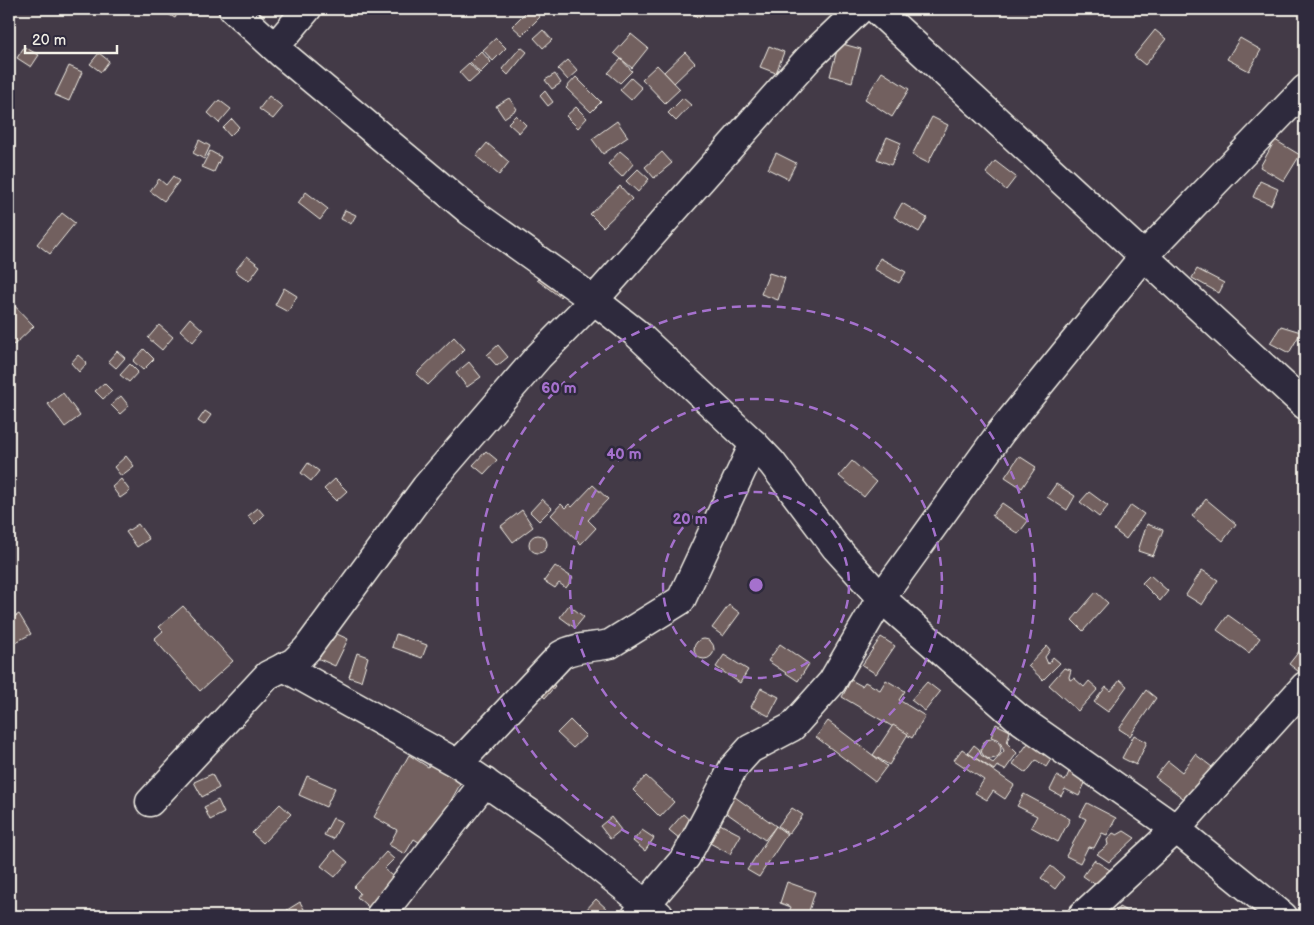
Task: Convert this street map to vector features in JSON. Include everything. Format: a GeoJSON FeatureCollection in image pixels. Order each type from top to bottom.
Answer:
{"type":"FeatureCollection","features":[{"type":"Feature","properties":{"kind":"street"},"geometry":{"type":"LineString","coordinates":[[233,9],[274,48],[471,212],[594,300],[636,334],[772,463],[836,548],[881,598],[1018,718],[1176,829],[1283,916]]}},
{"type":"Feature","properties":{"kind":"street"},"geometry":{"type":"LineString","coordinates":[[274,48],[306,9]]}},
{"type":"Feature","properties":{"kind":"street"},"geometry":{"type":"LineString","coordinates":[[150,802],[268,675],[294,662],[307,649],[426,487],[538,357],[594,300],[809,58],[860,9]]}},
{"type":"Feature","properties":{"kind":"street"},"geometry":{"type":"LineString","coordinates":[[876,9],[1305,405]]}},
{"type":"Feature","properties":{"kind":"street"},"geometry":{"type":"LineString","coordinates":[[284,667],[458,764],[485,782],[547,825],[647,912],[686,857],[733,768],[750,749],[770,740],[792,726],[832,682],[881,598],[1001,432],[1144,256],[1305,89]]}},
{"type":"Feature","properties":{"kind":"street"},"geometry":{"type":"LineString","coordinates":[[458,764],[561,655],[570,650],[610,644],[680,600],[754,444]]}},
{"type":"Feature","properties":{"kind":"street"},"geometry":{"type":"LineString","coordinates":[[1082,916],[1176,829],[1305,686]]}},
{"type":"Feature","properties":{"kind":"street"},"geometry":{"type":"LineString","coordinates":[[380,916],[485,782]]}},
{"type":"Feature","properties":{"kind":"building"},"geometry":{"type":"Polygon","coordinates":[[[159,9],[180,9],[175,18],[159,9]]]}},
{"type":"Feature","properties":{"kind":"building"},"geometry":{"type":"Polygon","coordinates":[[[529,9],[533,9],[540,17],[522,35],[512,26],[529,9]]]}},
{"type":"Feature","properties":{"kind":"building"},"geometry":{"type":"Polygon","coordinates":[[[707,9],[698,18],[690,10],[707,9]]]}},
{"type":"Feature","properties":{"kind":"building"},"geometry":{"type":"Polygon","coordinates":[[[543,30],[552,40],[543,48],[534,38],[543,30]]]}},
{"type":"Feature","properties":{"kind":"building"},"geometry":{"type":"Polygon","coordinates":[[[1155,30],[1166,39],[1145,65],[1134,56],[1155,30]]]}},
{"type":"Feature","properties":{"kind":"building"},"geometry":{"type":"Polygon","coordinates":[[[631,34],[648,48],[632,68],[614,53],[631,34]]]}},
{"type":"Feature","properties":{"kind":"building"},"geometry":{"type":"Polygon","coordinates":[[[496,38],[506,48],[493,61],[483,50],[496,38]]]}},
{"type":"Feature","properties":{"kind":"building"},"geometry":{"type":"Polygon","coordinates":[[[1240,38],[1261,50],[1249,71],[1227,59],[1240,38]]]}},
{"type":"Feature","properties":{"kind":"building"},"geometry":{"type":"Polygon","coordinates":[[[839,43],[861,49],[852,82],[830,76],[839,43]]]}},
{"type":"Feature","properties":{"kind":"building"},"geometry":{"type":"Polygon","coordinates":[[[769,46],[784,52],[776,73],[760,67],[769,46]]]}},
{"type":"Feature","properties":{"kind":"building"},"geometry":{"type":"Polygon","coordinates":[[[24,47],[39,55],[31,67],[17,58],[24,47]]]}},
{"type":"Feature","properties":{"kind":"building"},"geometry":{"type":"Polygon","coordinates":[[[521,47],[527,52],[508,75],[502,69],[521,47]]]}},
{"type":"Feature","properties":{"kind":"building"},"geometry":{"type":"Polygon","coordinates":[[[481,51],[491,62],[480,73],[470,62],[481,51]]]}},
{"type":"Feature","properties":{"kind":"building"},"geometry":{"type":"Polygon","coordinates":[[[685,52],[695,63],[674,83],[664,72],[685,52]]]}},
{"type":"Feature","properties":{"kind":"building"},"geometry":{"type":"Polygon","coordinates":[[[99,53],[109,61],[101,72],[90,64],[99,53]]]}},
{"type":"Feature","properties":{"kind":"building"},"geometry":{"type":"Polygon","coordinates":[[[621,59],[632,71],[620,83],[608,73],[621,59]]]}},
{"type":"Feature","properties":{"kind":"building"},"geometry":{"type":"Polygon","coordinates":[[[568,60],[578,71],[568,80],[558,69],[568,60]]]}},
{"type":"Feature","properties":{"kind":"building"},"geometry":{"type":"Polygon","coordinates":[[[469,63],[479,74],[469,83],[459,72],[469,63]]]}},
{"type":"Feature","properties":{"kind":"building"},"geometry":{"type":"Polygon","coordinates":[[[657,65],[680,89],[665,103],[642,79],[657,65]]]}},
{"type":"Feature","properties":{"kind":"building"},"geometry":{"type":"Polygon","coordinates":[[[69,66],[82,72],[69,101],[55,95],[69,66]]]}},
{"type":"Feature","properties":{"kind":"building"},"geometry":{"type":"Polygon","coordinates":[[[882,72],[909,89],[892,117],[865,99],[882,72]]]}},
{"type":"Feature","properties":{"kind":"building"},"geometry":{"type":"Polygon","coordinates":[[[555,74],[561,83],[552,89],[545,80],[555,74]]]}},
{"type":"Feature","properties":{"kind":"building"},"geometry":{"type":"Polygon","coordinates":[[[576,77],[601,102],[591,112],[566,88],[576,77]]]}},
{"type":"Feature","properties":{"kind":"building"},"geometry":{"type":"Polygon","coordinates":[[[631,78],[642,88],[631,100],[620,90],[631,78]]]}},
{"type":"Feature","properties":{"kind":"building"},"geometry":{"type":"Polygon","coordinates":[[[545,91],[553,102],[548,106],[540,96],[545,91]]]}},
{"type":"Feature","properties":{"kind":"building"},"geometry":{"type":"Polygon","coordinates":[[[269,96],[283,107],[273,119],[259,109],[269,96]]]}},
{"type":"Feature","properties":{"kind":"building"},"geometry":{"type":"Polygon","coordinates":[[[509,98],[517,109],[504,118],[496,106],[509,98]]]}},
{"type":"Feature","properties":{"kind":"building"},"geometry":{"type":"Polygon","coordinates":[[[683,98],[691,105],[676,121],[668,113],[683,98]]]}},
{"type":"Feature","properties":{"kind":"building"},"geometry":{"type":"Polygon","coordinates":[[[219,100],[231,109],[219,123],[208,113],[219,100]]]}},
{"type":"Feature","properties":{"kind":"building"},"geometry":{"type":"Polygon","coordinates":[[[576,107],[587,118],[578,128],[566,116],[576,107]]]}},
{"type":"Feature","properties":{"kind":"building"},"geometry":{"type":"Polygon","coordinates":[[[516,115],[526,125],[519,133],[508,123],[516,115]]]}},
{"type":"Feature","properties":{"kind":"building"},"geometry":{"type":"Polygon","coordinates":[[[932,117],[948,125],[928,163],[912,155],[932,117]]]}},
{"type":"Feature","properties":{"kind":"building"},"geometry":{"type":"Polygon","coordinates":[[[232,119],[239,127],[230,136],[223,128],[232,119]]]}},
{"type":"Feature","properties":{"kind":"building"},"geometry":{"type":"Polygon","coordinates":[[[617,121],[628,137],[603,154],[592,139],[617,121]]]}},
{"type":"Feature","properties":{"kind":"building"},"geometry":{"type":"Polygon","coordinates":[[[887,137],[901,143],[891,165],[877,159],[887,137]]]}},
{"type":"Feature","properties":{"kind":"building"},"geometry":{"type":"Polygon","coordinates":[[[199,140],[210,146],[204,159],[193,153],[199,140]]]}},
{"type":"Feature","properties":{"kind":"building"},"geometry":{"type":"Polygon","coordinates":[[[1275,140],[1300,155],[1284,181],[1260,167],[1275,140]]]}},
{"type":"Feature","properties":{"kind":"building"},"geometry":{"type":"Polygon","coordinates":[[[487,143],[509,162],[499,175],[476,156],[487,143]]]}},
{"type":"Feature","properties":{"kind":"building"},"geometry":{"type":"Polygon","coordinates":[[[210,151],[221,157],[214,172],[202,167],[210,151]]]}},
{"type":"Feature","properties":{"kind":"building"},"geometry":{"type":"Polygon","coordinates":[[[620,151],[634,163],[622,177],[608,164],[620,151]]]}},
{"type":"Feature","properties":{"kind":"building"},"geometry":{"type":"Polygon","coordinates":[[[662,152],[672,163],[654,178],[645,167],[662,152]]]}},
{"type":"Feature","properties":{"kind":"building"},"geometry":{"type":"Polygon","coordinates":[[[776,153],[796,163],[788,179],[768,169],[776,153]]]}},
{"type":"Feature","properties":{"kind":"building"},"geometry":{"type":"Polygon","coordinates":[[[995,161],[1016,177],[1006,190],[986,173],[995,161]]]}},
{"type":"Feature","properties":{"kind":"building"},"geometry":{"type":"Polygon","coordinates":[[[638,169],[649,179],[638,192],[626,181],[638,169]]]}},
{"type":"Feature","properties":{"kind":"building"},"geometry":{"type":"Polygon","coordinates":[[[173,176],[179,181],[164,201],[150,191],[159,179],[166,185],[173,176]]]}},
{"type":"Feature","properties":{"kind":"building"},"geometry":{"type":"Polygon","coordinates":[[[1260,181],[1278,189],[1271,205],[1253,197],[1260,181]]]}},
{"type":"Feature","properties":{"kind":"building"},"geometry":{"type":"Polygon","coordinates":[[[620,186],[632,199],[603,227],[590,214],[620,186]]]}},
{"type":"Feature","properties":{"kind":"building"},"geometry":{"type":"Polygon","coordinates":[[[306,192],[328,209],[320,220],[298,203],[306,192]]]}},
{"type":"Feature","properties":{"kind":"building"},"geometry":{"type":"Polygon","coordinates":[[[902,203],[927,218],[919,232],[894,217],[902,203]]]}},
{"type":"Feature","properties":{"kind":"building"},"geometry":{"type":"Polygon","coordinates":[[[345,210],[356,215],[351,224],[341,219],[345,210]]]}},
{"type":"Feature","properties":{"kind":"building"},"geometry":{"type":"Polygon","coordinates":[[[62,213],[75,223],[50,254],[37,244],[62,213]]]}},
{"type":"Feature","properties":{"kind":"building"},"geometry":{"type":"Polygon","coordinates":[[[247,256],[260,266],[249,281],[235,271],[247,256]]]}},
{"type":"Feature","properties":{"kind":"building"},"geometry":{"type":"Polygon","coordinates":[[[880,258],[906,272],[899,283],[874,269],[880,258]]]}},
{"type":"Feature","properties":{"kind":"building"},"geometry":{"type":"Polygon","coordinates":[[[546,268],[569,286],[560,297],[537,280],[546,268]]]}},
{"type":"Feature","properties":{"kind":"building"},"geometry":{"type":"Polygon","coordinates":[[[1197,269],[1224,283],[1219,293],[1192,278],[1197,269]]]}},
{"type":"Feature","properties":{"kind":"building"},"geometry":{"type":"Polygon","coordinates":[[[769,273],[785,278],[778,300],[761,294],[769,273]]]}},
{"type":"Feature","properties":{"kind":"building"},"geometry":{"type":"Polygon","coordinates":[[[284,288],[297,296],[288,312],[275,305],[284,288]]]}},
{"type":"Feature","properties":{"kind":"building"},"geometry":{"type":"Polygon","coordinates":[[[9,300],[34,326],[14,345],[9,340],[9,300]]]}},
{"type":"Feature","properties":{"kind":"building"},"geometry":{"type":"Polygon","coordinates":[[[190,318],[203,330],[193,342],[180,330],[190,318]]]}},
{"type":"Feature","properties":{"kind":"building"},"geometry":{"type":"Polygon","coordinates":[[[159,325],[173,337],[162,350],[148,338],[159,325]]]}},
{"type":"Feature","properties":{"kind":"building"},"geometry":{"type":"Polygon","coordinates":[[[1281,326],[1301,332],[1289,353],[1270,343],[1281,326]]]}},
{"type":"Feature","properties":{"kind":"building"},"geometry":{"type":"Polygon","coordinates":[[[454,337],[465,349],[428,385],[416,374],[454,337]]]}},
{"type":"Feature","properties":{"kind":"building"},"geometry":{"type":"Polygon","coordinates":[[[498,345],[508,357],[497,366],[487,355],[498,345]]]}},
{"type":"Feature","properties":{"kind":"building"},"geometry":{"type":"Polygon","coordinates":[[[144,349],[154,359],[143,370],[133,361],[144,349]]]}},
{"type":"Feature","properties":{"kind":"building"},"geometry":{"type":"Polygon","coordinates":[[[117,351],[125,358],[116,368],[108,361],[117,351]]]}},
{"type":"Feature","properties":{"kind":"building"},"geometry":{"type":"Polygon","coordinates":[[[78,355],[87,363],[79,372],[71,363],[78,355]]]}},
{"type":"Feature","properties":{"kind":"building"},"geometry":{"type":"Polygon","coordinates":[[[469,362],[481,377],[467,387],[456,373],[469,362]]]}},
{"type":"Feature","properties":{"kind":"building"},"geometry":{"type":"Polygon","coordinates":[[[130,364],[138,372],[129,382],[120,375],[130,364]]]}},
{"type":"Feature","properties":{"kind":"building"},"geometry":{"type":"Polygon","coordinates":[[[104,383],[112,391],[103,399],[95,391],[104,383]]]}},
{"type":"Feature","properties":{"kind":"building"},"geometry":{"type":"Polygon","coordinates":[[[63,393],[80,416],[65,427],[48,404],[63,393]]]}},
{"type":"Feature","properties":{"kind":"building"},"geometry":{"type":"Polygon","coordinates":[[[121,396],[129,406],[120,414],[111,405],[121,396]]]}},
{"type":"Feature","properties":{"kind":"building"},"geometry":{"type":"Polygon","coordinates":[[[205,411],[211,415],[204,425],[198,421],[205,411]]]}},
{"type":"Feature","properties":{"kind":"building"},"geometry":{"type":"Polygon","coordinates":[[[486,451],[497,460],[484,474],[473,465],[486,451]]]}},
{"type":"Feature","properties":{"kind":"building"},"geometry":{"type":"Polygon","coordinates":[[[126,456],[134,466],[121,476],[114,467],[126,456]]]}},
{"type":"Feature","properties":{"kind":"building"},"geometry":{"type":"Polygon","coordinates":[[[1019,456],[1036,467],[1022,488],[1005,477],[1019,456]]]}},
{"type":"Feature","properties":{"kind":"building"},"geometry":{"type":"Polygon","coordinates":[[[852,461],[876,482],[864,497],[839,476],[852,461]]]}},
{"type":"Feature","properties":{"kind":"building"},"geometry":{"type":"Polygon","coordinates":[[[308,463],[319,471],[311,481],[301,473],[308,463]]]}},
{"type":"Feature","properties":{"kind":"building"},"geometry":{"type":"Polygon","coordinates":[[[121,479],[130,491],[120,498],[112,487],[121,479]]]}},
{"type":"Feature","properties":{"kind":"building"},"geometry":{"type":"Polygon","coordinates":[[[335,479],[347,491],[336,501],[324,489],[335,479]]]}},
{"type":"Feature","properties":{"kind":"building"},"geometry":{"type":"Polygon","coordinates":[[[1056,484],[1075,496],[1067,510],[1047,497],[1056,484]]]}},
{"type":"Feature","properties":{"kind":"building"},"geometry":{"type":"Polygon","coordinates":[[[593,485],[608,499],[588,520],[596,528],[581,544],[551,515],[561,504],[565,508],[569,504],[572,507],[593,485]]]}},
{"type":"Feature","properties":{"kind":"building"},"geometry":{"type":"Polygon","coordinates":[[[1089,492],[1108,506],[1099,517],[1080,502],[1089,492]]]}},
{"type":"Feature","properties":{"kind":"building"},"geometry":{"type":"Polygon","coordinates":[[[542,499],[552,508],[539,521],[530,512],[542,499]]]}},
{"type":"Feature","properties":{"kind":"building"},"geometry":{"type":"Polygon","coordinates":[[[1206,499],[1236,524],[1223,541],[1192,516],[1206,499]]]}},
{"type":"Feature","properties":{"kind":"building"},"geometry":{"type":"Polygon","coordinates":[[[1002,503],[1028,521],[1018,534],[992,516],[1002,503]]]}},
{"type":"Feature","properties":{"kind":"building"},"geometry":{"type":"Polygon","coordinates":[[[1131,505],[1144,514],[1126,539],[1114,530],[1131,505]]]}},
{"type":"Feature","properties":{"kind":"building"},"geometry":{"type":"Polygon","coordinates":[[[258,508],[264,515],[255,524],[248,516],[258,508]]]}},
{"type":"Feature","properties":{"kind":"building"},"geometry":{"type":"Polygon","coordinates":[[[522,510],[533,527],[513,542],[501,526],[522,510]]]}},
{"type":"Feature","properties":{"kind":"building"},"geometry":{"type":"Polygon","coordinates":[[[138,524],[149,539],[137,547],[126,532],[138,524]]]}},
{"type":"Feature","properties":{"kind":"building"},"geometry":{"type":"Polygon","coordinates":[[[1147,524],[1163,530],[1153,556],[1138,551],[1147,524]]]}},
{"type":"Feature","properties":{"kind":"building"},"geometry":{"type":"Polygon","coordinates":[[[538,535],[544,538],[547,544],[544,550],[538,553],[532,550],[529,544],[532,538],[538,535]]]}},
{"type":"Feature","properties":{"kind":"building"},"geometry":{"type":"Polygon","coordinates":[[[555,566],[573,578],[566,588],[559,583],[555,588],[544,581],[555,566]]]}},
{"type":"Feature","properties":{"kind":"building"},"geometry":{"type":"Polygon","coordinates":[[[1202,570],[1218,580],[1202,605],[1186,595],[1202,570]]]}},
{"type":"Feature","properties":{"kind":"building"},"geometry":{"type":"Polygon","coordinates":[[[1150,575],[1168,591],[1160,601],[1142,583],[1150,575]]]}},
{"type":"Feature","properties":{"kind":"building"},"geometry":{"type":"Polygon","coordinates":[[[1096,592],[1108,603],[1083,631],[1072,620],[1096,592]]]}},
{"type":"Feature","properties":{"kind":"building"},"geometry":{"type":"Polygon","coordinates":[[[569,605],[584,617],[575,628],[560,617],[569,605]]]}},
{"type":"Feature","properties":{"kind":"building"},"geometry":{"type":"Polygon","coordinates":[[[729,605],[740,613],[723,636],[712,628],[729,605]]]}},
{"type":"Feature","properties":{"kind":"building"},"geometry":{"type":"Polygon","coordinates":[[[183,606],[233,661],[200,691],[154,639],[163,631],[159,627],[183,606]]]}},
{"type":"Feature","properties":{"kind":"building"},"geometry":{"type":"Polygon","coordinates":[[[19,614],[31,634],[14,643],[9,634],[9,620],[19,614]]]}},
{"type":"Feature","properties":{"kind":"building"},"geometry":{"type":"Polygon","coordinates":[[[1228,615],[1260,638],[1249,653],[1217,630],[1228,615]]]}},
{"type":"Feature","properties":{"kind":"building"},"geometry":{"type":"Polygon","coordinates":[[[328,630],[348,639],[335,666],[315,657],[328,630]]]}},
{"type":"Feature","properties":{"kind":"building"},"geometry":{"type":"Polygon","coordinates":[[[396,634],[427,645],[422,658],[392,647],[396,634]]]}},
{"type":"Feature","properties":{"kind":"building"},"geometry":{"type":"Polygon","coordinates":[[[881,637],[895,646],[876,674],[862,665],[881,637]]]}},
{"type":"Feature","properties":{"kind":"building"},"geometry":{"type":"Polygon","coordinates":[[[704,639],[711,642],[714,649],[711,656],[704,659],[697,656],[694,649],[697,642],[704,639]]]}},
{"type":"Feature","properties":{"kind":"building"},"geometry":{"type":"Polygon","coordinates":[[[780,644],[809,664],[798,681],[768,661],[780,644]]]}},
{"type":"Feature","properties":{"kind":"building"},"geometry":{"type":"Polygon","coordinates":[[[1304,645],[1305,672],[1303,675],[1289,664],[1304,645]]]}},
{"type":"Feature","properties":{"kind":"building"},"geometry":{"type":"Polygon","coordinates":[[[1047,646],[1050,650],[1045,657],[1048,664],[1053,657],[1060,663],[1043,680],[1028,666],[1047,646]]]}},
{"type":"Feature","properties":{"kind":"building"},"geometry":{"type":"Polygon","coordinates":[[[357,653],[368,657],[361,681],[349,677],[357,653]]]}},
{"type":"Feature","properties":{"kind":"building"},"geometry":{"type":"Polygon","coordinates":[[[724,655],[748,670],[740,683],[716,667],[724,655]]]}},
{"type":"Feature","properties":{"kind":"building"},"geometry":{"type":"Polygon","coordinates":[[[1064,668],[1071,670],[1070,680],[1074,678],[1084,687],[1089,681],[1098,689],[1078,711],[1049,685],[1064,668]]]}},
{"type":"Feature","properties":{"kind":"building"},"geometry":{"type":"Polygon","coordinates":[[[543,676],[555,686],[545,698],[533,688],[543,676]]]}},
{"type":"Feature","properties":{"kind":"building"},"geometry":{"type":"Polygon","coordinates":[[[851,680],[862,686],[865,682],[880,690],[886,680],[905,691],[899,700],[925,716],[912,738],[842,697],[851,680]]]}},
{"type":"Feature","properties":{"kind":"building"},"geometry":{"type":"Polygon","coordinates":[[[1120,680],[1127,686],[1108,712],[1094,702],[1106,687],[1111,691],[1120,680]]]}},
{"type":"Feature","properties":{"kind":"building"},"geometry":{"type":"Polygon","coordinates":[[[927,682],[940,692],[925,711],[911,700],[927,682]]]}},
{"type":"Feature","properties":{"kind":"building"},"geometry":{"type":"Polygon","coordinates":[[[761,688],[779,697],[769,716],[751,707],[761,688]]]}},
{"type":"Feature","properties":{"kind":"building"},"geometry":{"type":"Polygon","coordinates":[[[1146,690],[1156,698],[1130,736],[1119,729],[1146,690]]]}},
{"type":"Feature","properties":{"kind":"building"},"geometry":{"type":"Polygon","coordinates":[[[570,720],[586,736],[573,748],[557,733],[570,720]]]}},
{"type":"Feature","properties":{"kind":"building"},"geometry":{"type":"Polygon","coordinates":[[[828,721],[887,766],[875,782],[816,737],[828,721]]]}},
{"type":"Feature","properties":{"kind":"building"},"geometry":{"type":"Polygon","coordinates":[[[996,724],[1010,731],[1007,743],[1017,753],[1005,770],[997,766],[994,770],[968,753],[974,745],[979,749],[981,755],[993,763],[1004,751],[999,740],[991,737],[996,724]]]}},
{"type":"Feature","properties":{"kind":"building"},"geometry":{"type":"Polygon","coordinates":[[[893,725],[908,734],[889,765],[873,755],[893,725]]]}},
{"type":"Feature","properties":{"kind":"building"},"geometry":{"type":"Polygon","coordinates":[[[1134,735],[1147,742],[1136,765],[1122,758],[1134,735]]]}},
{"type":"Feature","properties":{"kind":"building"},"geometry":{"type":"Polygon","coordinates":[[[991,739],[998,742],[1001,749],[998,756],[991,759],[984,756],[981,749],[984,742],[991,739]]]}},
{"type":"Feature","properties":{"kind":"building"},"geometry":{"type":"Polygon","coordinates":[[[1031,739],[1053,756],[1046,767],[1036,760],[1026,773],[1013,764],[1031,739]]]}},
{"type":"Feature","properties":{"kind":"building"},"geometry":{"type":"Polygon","coordinates":[[[962,749],[1014,785],[1005,799],[993,791],[987,800],[975,793],[984,780],[954,760],[962,749]]]}},
{"type":"Feature","properties":{"kind":"building"},"geometry":{"type":"Polygon","coordinates":[[[1195,754],[1216,770],[1191,804],[1155,777],[1168,761],[1182,772],[1195,754]]]}},
{"type":"Feature","properties":{"kind":"building"},"geometry":{"type":"Polygon","coordinates":[[[409,755],[428,767],[434,757],[466,774],[425,846],[414,839],[405,854],[389,845],[397,830],[374,817],[409,755]]]}},
{"type":"Feature","properties":{"kind":"building"},"geometry":{"type":"Polygon","coordinates":[[[1069,772],[1086,781],[1079,796],[1065,789],[1061,796],[1050,790],[1057,776],[1065,781],[1069,772]]]}},
{"type":"Feature","properties":{"kind":"building"},"geometry":{"type":"Polygon","coordinates":[[[212,774],[219,788],[202,797],[194,782],[212,774]]]}},
{"type":"Feature","properties":{"kind":"building"},"geometry":{"type":"Polygon","coordinates":[[[307,776],[335,788],[326,807],[299,795],[307,776]]]}},
{"type":"Feature","properties":{"kind":"building"},"geometry":{"type":"Polygon","coordinates":[[[646,776],[674,802],[660,817],[633,790],[646,776]]]}},
{"type":"Feature","properties":{"kind":"building"},"geometry":{"type":"Polygon","coordinates":[[[728,792],[776,826],[765,840],[718,807],[728,792]]]}},
{"type":"Feature","properties":{"kind":"building"},"geometry":{"type":"Polygon","coordinates":[[[1024,794],[1070,819],[1058,842],[1031,827],[1037,816],[1017,806],[1024,794]]]}},
{"type":"Feature","properties":{"kind":"building"},"geometry":{"type":"Polygon","coordinates":[[[218,800],[224,813],[210,820],[204,807],[218,800]]]}},
{"type":"Feature","properties":{"kind":"building"},"geometry":{"type":"Polygon","coordinates":[[[1087,803],[1116,818],[1107,835],[1102,833],[1094,848],[1088,847],[1080,863],[1066,856],[1086,819],[1080,816],[1087,803]]]}},
{"type":"Feature","properties":{"kind":"building"},"geometry":{"type":"Polygon","coordinates":[[[280,804],[291,814],[263,843],[252,833],[280,804]]]}},
{"type":"Feature","properties":{"kind":"building"},"geometry":{"type":"Polygon","coordinates":[[[792,808],[803,815],[789,834],[778,826],[792,808]]]}},
{"type":"Feature","properties":{"kind":"building"},"geometry":{"type":"Polygon","coordinates":[[[683,814],[694,824],[680,839],[669,830],[683,814]]]}},
{"type":"Feature","properties":{"kind":"building"},"geometry":{"type":"Polygon","coordinates":[[[611,817],[621,830],[610,839],[600,826],[611,817]]]}},
{"type":"Feature","properties":{"kind":"building"},"geometry":{"type":"Polygon","coordinates":[[[333,818],[342,822],[333,839],[324,835],[333,818]]]}},
{"type":"Feature","properties":{"kind":"building"},"geometry":{"type":"Polygon","coordinates":[[[718,823],[741,835],[730,854],[708,842],[718,823]]]}},
{"type":"Feature","properties":{"kind":"building"},"geometry":{"type":"Polygon","coordinates":[[[776,826],[787,834],[759,877],[747,870],[776,826]]]}},
{"type":"Feature","properties":{"kind":"building"},"geometry":{"type":"Polygon","coordinates":[[[642,830],[654,838],[645,851],[633,841],[642,830]]]}},
{"type":"Feature","properties":{"kind":"building"},"geometry":{"type":"Polygon","coordinates":[[[1124,831],[1135,838],[1109,862],[1097,854],[1108,845],[1107,840],[1113,833],[1117,835],[1124,831]]]}},
{"type":"Feature","properties":{"kind":"building"},"geometry":{"type":"Polygon","coordinates":[[[334,850],[348,862],[335,877],[321,866],[334,850]]]}},
{"type":"Feature","properties":{"kind":"building"},"geometry":{"type":"Polygon","coordinates":[[[386,852],[394,859],[384,869],[400,883],[374,912],[357,897],[360,893],[354,887],[386,852]]]}},
{"type":"Feature","properties":{"kind":"building"},"geometry":{"type":"Polygon","coordinates":[[[1094,860],[1110,870],[1099,887],[1083,876],[1094,860]]]}},
{"type":"Feature","properties":{"kind":"building"},"geometry":{"type":"Polygon","coordinates":[[[1051,866],[1064,877],[1055,889],[1041,878],[1051,866]]]}},
{"type":"Feature","properties":{"kind":"building"},"geometry":{"type":"Polygon","coordinates":[[[787,882],[815,892],[808,914],[805,916],[787,916],[791,907],[780,903],[787,882]]]}},
{"type":"Feature","properties":{"kind":"building"},"geometry":{"type":"Polygon","coordinates":[[[596,899],[608,910],[603,916],[591,916],[585,911],[596,899]]]}},
{"type":"Feature","properties":{"kind":"building"},"geometry":{"type":"Polygon","coordinates":[[[300,902],[308,916],[291,916],[287,910],[300,902]]]}},
{"type":"Feature","properties":{"kind":"building"},"geometry":{"type":"Polygon","coordinates":[[[1119,907],[1136,916],[1114,916],[1119,907]]]}}]}
